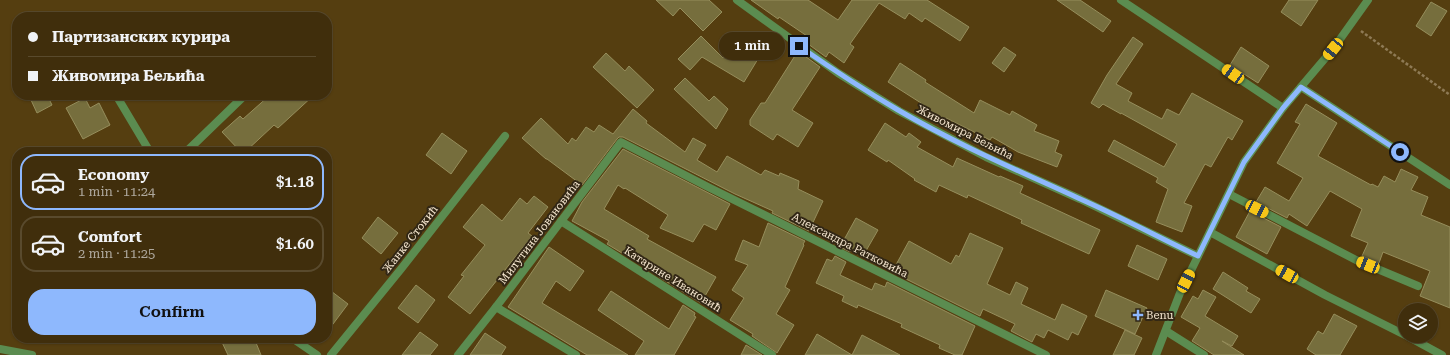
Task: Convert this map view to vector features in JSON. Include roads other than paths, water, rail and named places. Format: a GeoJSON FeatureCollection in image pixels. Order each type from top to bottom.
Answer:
{"type":"FeatureCollection","features":[{"type":"Feature","properties":{"kind":"street","name":"Живомира Бељића"},"geometry":{"type":"LineString","coordinates":[[737,0],[838,73],[899,111],[986,157],[1080,198],[1198,256]]}},
{"type":"Feature","properties":{"kind":"street"},"geometry":{"type":"LineString","coordinates":[[1121,0],[1283,108]]}},
{"type":"Feature","properties":{"kind":"street"},"geometry":{"type":"LineString","coordinates":[[1156,355],[1180,293],[1244,162],[1283,108],[1333,49],[1368,0]]}},
{"type":"Feature","properties":{"kind":"street"},"geometry":{"type":"LineString","coordinates":[[1301,87],[1450,185]]}},
{"type":"Feature","properties":{"kind":"street"},"geometry":{"type":"LineString","coordinates":[[119,100],[147,147]]}},
{"type":"Feature","properties":{"kind":"street"},"geometry":{"type":"LineString","coordinates":[[191,147],[239,100]]}},
{"type":"Feature","properties":{"kind":"street","name":"Жанке Стокић"},"geometry":{"type":"LineString","coordinates":[[330,355],[401,269],[505,136]]}},
{"type":"Feature","properties":{"kind":"street","name":"Милутина Јовановића"},"geometry":{"type":"LineString","coordinates":[[458,355],[621,142],[644,154]]}},
{"type":"Feature","properties":{"kind":"street","name":"Александра Ратковића"},"geometry":{"type":"LineString","coordinates":[[644,154],[1046,355]]}},
{"type":"Feature","properties":{"kind":"street"},"geometry":{"type":"LineString","coordinates":[[1229,194],[1356,260],[1418,286]]}},
{"type":"Feature","properties":{"kind":"street","name":"Катарине Ивановић"},"geometry":{"type":"LineString","coordinates":[[561,220],[772,355]]}},
{"type":"Feature","properties":{"kind":"street"},"geometry":{"type":"LineString","coordinates":[[1210,232],[1325,295],[1350,306],[1398,332]]}},
{"type":"Feature","properties":{"kind":"street"},"geometry":{"type":"LineString","coordinates":[[496,307],[576,355]]}},
{"type":"Feature","properties":{"kind":"street"},"geometry":{"type":"LineString","coordinates":[[1166,331],[1204,355]]}},
{"type":"Feature","properties":{"kind":"street"},"geometry":{"type":"LineString","coordinates":[[299,343],[317,355]]}},
{"type":"Feature","properties":{"kind":"street"},"geometry":{"type":"LineString","coordinates":[[1419,343],[1442,355]]}},
{"type":"Feature","properties":{"kind":"street"},"geometry":{"type":"LineString","coordinates":[[0,349],[32,355]]}},
{"type":"Feature","properties":{"kind":"place","name":"Benu"},"geometry":{"type":"Point","coordinates":[1138,315]}}]}
